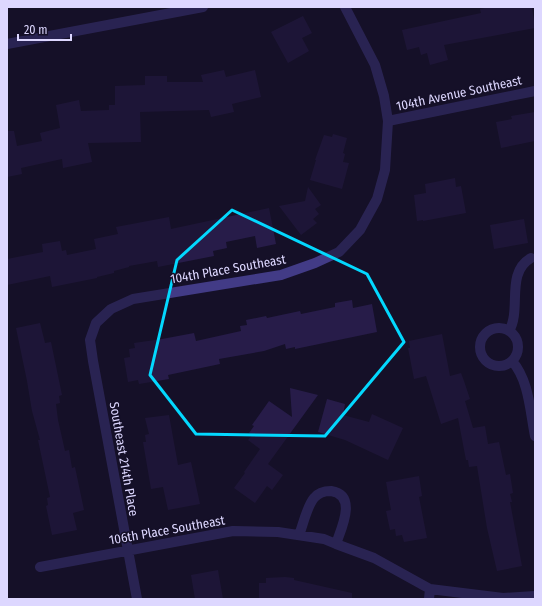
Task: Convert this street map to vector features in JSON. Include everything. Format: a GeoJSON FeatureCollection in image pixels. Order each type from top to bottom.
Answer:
{"type":"FeatureCollection","features":[{"type":"Feature","properties":{"kind":"street"},"geometry":{"type":"LineString","coordinates":[[7,44],[203,7]]}},
{"type":"Feature","properties":{"kind":"street","name":"104th Place Southeast"},"geometry":{"type":"LineString","coordinates":[[96,323],[111,309],[133,299],[281,275],[339,252],[360,230],[377,200],[385,170],[388,121],[384,96],[375,65],[344,7]]}},
{"type":"Feature","properties":{"kind":"street","name":"104th Avenue Southeast"},"geometry":{"type":"LineString","coordinates":[[388,121],[535,91]]}},
{"type":"Feature","properties":{"kind":"street"},"geometry":{"type":"LineString","coordinates":[[509,331],[514,318],[517,277],[520,268],[531,258]]}},
{"type":"Feature","properties":{"kind":"street","name":"Southeast 214th Place"},"geometry":{"type":"LineString","coordinates":[[96,323],[90,340],[137,599]]}},
{"type":"Feature","properties":{"kind":"street"},"geometry":{"type":"LineString","coordinates":[[497,328],[503,328],[509,331],[514,335],[518,345],[518,351],[512,361],[507,365],[500,366],[494,366],[488,363],[480,352],[480,345],[485,334],[490,330],[497,328]]}},
{"type":"Feature","properties":{"kind":"street"},"geometry":{"type":"LineString","coordinates":[[512,361],[518,369],[524,383],[535,436]]}},
{"type":"Feature","properties":{"kind":"street"},"geometry":{"type":"LineString","coordinates":[[299,535],[314,498],[319,493],[326,491],[333,492],[344,500],[346,507],[346,514],[336,544]]}},
{"type":"Feature","properties":{"kind":"street","name":"106th Place Southeast"},"geometry":{"type":"LineString","coordinates":[[40,567],[233,531],[278,532],[324,539],[374,558],[429,594]]}},
{"type":"Feature","properties":{"kind":"street"},"geometry":{"type":"LineString","coordinates":[[429,594],[503,598],[535,596]]}},
{"type":"Feature","properties":{"kind":"highlighted area"},"geometry":{"type":"Polygon","coordinates":[[[232,210],[367,274],[404,342],[325,436],[196,434],[150,375],[177,260],[232,210]]]}},
{"type":"Feature","properties":{"kind":"building"},"geometry":{"type":"Polygon","coordinates":[[[489,7],[532,7],[535,28],[444,45],[448,60],[430,65],[427,53],[421,55],[419,47],[407,50],[402,30],[481,13],[480,9],[489,7]]]}},
{"type":"Feature","properties":{"kind":"building"},"geometry":{"type":"Polygon","coordinates":[[[303,16],[312,33],[302,38],[309,51],[288,63],[271,32],[303,16]]]}},
{"type":"Feature","properties":{"kind":"building"},"geometry":{"type":"Polygon","coordinates":[[[224,70],[226,77],[255,70],[261,97],[232,104],[234,112],[211,117],[209,110],[140,112],[141,142],[88,143],[92,162],[63,168],[62,159],[21,168],[22,174],[7,177],[7,131],[14,131],[17,146],[42,141],[40,133],[60,128],[56,105],[79,100],[81,111],[109,110],[109,105],[115,105],[115,86],[145,85],[145,76],[167,76],[167,82],[203,82],[201,75],[224,70]]]}},
{"type":"Feature","properties":{"kind":"building"},"geometry":{"type":"Polygon","coordinates":[[[535,112],[535,141],[501,148],[496,122],[512,119],[511,116],[535,112]]]}},
{"type":"Feature","properties":{"kind":"building"},"geometry":{"type":"Polygon","coordinates":[[[333,134],[347,138],[343,153],[345,154],[343,162],[349,163],[342,189],[310,180],[324,135],[332,137],[333,134]]]}},
{"type":"Feature","properties":{"kind":"building"},"geometry":{"type":"Polygon","coordinates":[[[455,178],[456,187],[461,186],[466,213],[417,221],[414,195],[426,193],[425,184],[455,178]]]}},
{"type":"Feature","properties":{"kind":"building"},"geometry":{"type":"Polygon","coordinates":[[[308,187],[321,205],[315,209],[319,214],[313,219],[317,223],[301,235],[279,206],[305,201],[308,187]]]}},
{"type":"Feature","properties":{"kind":"building"},"geometry":{"type":"Polygon","coordinates":[[[269,208],[276,244],[257,248],[255,236],[226,242],[227,248],[213,251],[214,256],[158,267],[157,261],[129,266],[114,271],[114,273],[97,278],[52,287],[50,276],[7,285],[7,259],[43,252],[42,244],[60,241],[62,251],[66,250],[67,255],[96,249],[94,239],[118,234],[116,227],[169,217],[171,229],[269,208]]]}},
{"type":"Feature","properties":{"kind":"building"},"geometry":{"type":"Polygon","coordinates":[[[524,219],[528,243],[494,249],[490,225],[524,219]]]}},
{"type":"Feature","properties":{"kind":"building"},"geometry":{"type":"Polygon","coordinates":[[[352,300],[353,308],[372,304],[377,332],[295,349],[295,347],[286,349],[285,344],[264,351],[219,359],[220,364],[168,375],[169,379],[139,384],[138,380],[128,382],[124,358],[130,357],[129,349],[135,348],[134,343],[194,333],[196,341],[241,331],[240,326],[247,325],[246,320],[266,316],[267,318],[300,311],[301,314],[335,307],[335,303],[352,300]]]}},
{"type":"Feature","properties":{"kind":"building"},"geometry":{"type":"Polygon","coordinates":[[[40,323],[45,343],[51,342],[62,395],[59,396],[60,403],[56,404],[58,420],[65,451],[69,450],[72,468],[75,467],[84,510],[73,513],[77,530],[52,535],[46,506],[48,505],[47,498],[50,497],[38,440],[40,440],[32,411],[16,328],[40,323]]]}},
{"type":"Feature","properties":{"kind":"building"},"geometry":{"type":"Polygon","coordinates":[[[442,334],[450,376],[461,373],[470,399],[465,401],[473,428],[485,426],[488,444],[499,442],[506,475],[510,474],[513,493],[510,494],[512,502],[510,502],[522,566],[497,571],[487,528],[477,466],[469,467],[468,460],[466,460],[458,418],[441,424],[426,376],[414,379],[408,348],[410,348],[409,341],[442,334]]]}},
{"type":"Feature","properties":{"kind":"building"},"geometry":{"type":"Polygon","coordinates":[[[290,388],[318,395],[268,464],[283,475],[272,490],[267,486],[255,503],[234,488],[260,449],[248,440],[252,435],[249,433],[254,426],[252,425],[269,401],[292,417],[290,388]]]}},
{"type":"Feature","properties":{"kind":"building"},"geometry":{"type":"Polygon","coordinates":[[[327,399],[345,404],[343,415],[369,422],[372,414],[403,428],[388,460],[345,440],[318,432],[327,399]]]}},
{"type":"Feature","properties":{"kind":"building"},"geometry":{"type":"Polygon","coordinates":[[[169,415],[178,465],[191,462],[200,504],[168,510],[163,487],[151,489],[143,442],[146,442],[145,435],[149,434],[145,418],[169,415]]]}},
{"type":"Feature","properties":{"kind":"building"},"geometry":{"type":"Polygon","coordinates":[[[419,476],[422,496],[419,497],[427,538],[404,542],[402,535],[396,536],[395,529],[390,530],[386,511],[391,510],[386,482],[419,476]]]}},
{"type":"Feature","properties":{"kind":"building"},"geometry":{"type":"Polygon","coordinates":[[[218,570],[223,599],[195,599],[191,575],[218,570]]]}},
{"type":"Feature","properties":{"kind":"building"},"geometry":{"type":"Polygon","coordinates":[[[285,577],[352,593],[352,599],[259,599],[259,583],[266,583],[266,578],[285,577]]]}}]}
